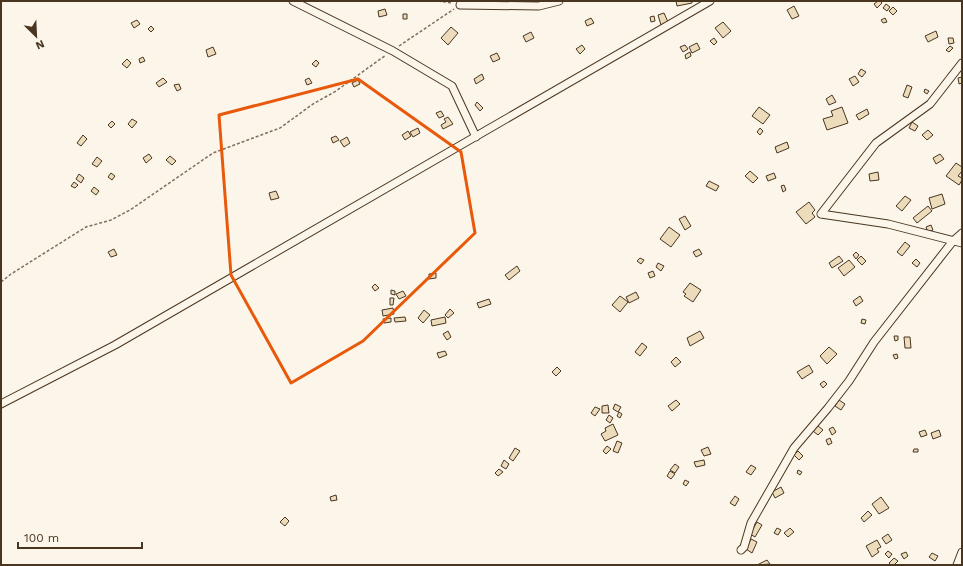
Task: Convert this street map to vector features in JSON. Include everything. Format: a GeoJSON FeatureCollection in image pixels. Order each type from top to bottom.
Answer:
{"type":"FeatureCollection","features":[{"type":"Feature","properties":{"kind":"street"},"geometry":{"type":"LineString","coordinates":[[293,1],[393,51],[452,86],[476,137]]}},
{"type":"Feature","properties":{"kind":"street"},"geometry":{"type":"LineString","coordinates":[[460,5],[539,6],[559,1]]}},
{"type":"Feature","properties":{"kind":"street"},"geometry":{"type":"LineString","coordinates":[[1,404],[115,346],[710,1]]}},
{"type":"Feature","properties":{"kind":"street"},"geometry":{"type":"LineString","coordinates":[[962,63],[930,104],[876,143],[821,214],[888,224],[962,243]]}},
{"type":"Feature","properties":{"kind":"street"},"geometry":{"type":"LineString","coordinates":[[741,550],[744,547],[751,523],[794,448],[849,381],[874,342],[953,241],[962,233]]}},
{"type":"Feature","properties":{"kind":"street"},"geometry":{"type":"LineString","coordinates":[[957,565],[962,552]]}},
{"type":"Feature","properties":{"kind":"path"},"geometry":{"type":"LineString","coordinates":[[438,1],[460,5]]}},
{"type":"Feature","properties":{"kind":"path"},"geometry":{"type":"LineString","coordinates":[[1,282],[86,226],[111,220],[130,210],[213,153],[280,128],[460,5]]}},
{"type":"Feature","properties":{"kind":"highlighted area"},"geometry":{"type":"Polygon","coordinates":[[[358,79],[461,152],[475,233],[363,341],[291,383],[231,275],[219,115],[358,79]]]}},
{"type":"Feature","properties":{"kind":"building"},"geometry":{"type":"Polygon","coordinates":[[[676,1],[692,1],[692,3],[677,6],[676,1]]]}},
{"type":"Feature","properties":{"kind":"building"},"geometry":{"type":"Polygon","coordinates":[[[878,1],[882,3],[877,8],[874,4],[878,1]]]}},
{"type":"Feature","properties":{"kind":"building"},"geometry":{"type":"Polygon","coordinates":[[[886,4],[890,7],[887,11],[883,8],[886,4]]]}},
{"type":"Feature","properties":{"kind":"building"},"geometry":{"type":"Polygon","coordinates":[[[794,6],[799,16],[792,19],[787,10],[794,6]]]}},
{"type":"Feature","properties":{"kind":"building"},"geometry":{"type":"Polygon","coordinates":[[[893,7],[897,11],[893,15],[889,11],[893,7]]]}},
{"type":"Feature","properties":{"kind":"building"},"geometry":{"type":"Polygon","coordinates":[[[385,9],[387,15],[379,17],[378,11],[385,9]]]}},
{"type":"Feature","properties":{"kind":"building"},"geometry":{"type":"Polygon","coordinates":[[[664,13],[668,22],[661,25],[658,15],[664,13]]]}},
{"type":"Feature","properties":{"kind":"building"},"geometry":{"type":"Polygon","coordinates":[[[403,14],[407,14],[407,19],[403,19],[403,14]]]}},
{"type":"Feature","properties":{"kind":"building"},"geometry":{"type":"Polygon","coordinates":[[[654,16],[655,21],[651,22],[650,17],[654,16]]]}},
{"type":"Feature","properties":{"kind":"building"},"geometry":{"type":"Polygon","coordinates":[[[591,18],[594,23],[587,26],[585,21],[591,18]]]}},
{"type":"Feature","properties":{"kind":"building"},"geometry":{"type":"Polygon","coordinates":[[[885,18],[887,22],[883,23],[881,20],[885,18]]]}},
{"type":"Feature","properties":{"kind":"building"},"geometry":{"type":"Polygon","coordinates":[[[137,20],[140,24],[134,28],[131,23],[137,20]]]}},
{"type":"Feature","properties":{"kind":"building"},"geometry":{"type":"Polygon","coordinates":[[[723,22],[731,31],[723,38],[715,28],[723,22]]]}},
{"type":"Feature","properties":{"kind":"building"},"geometry":{"type":"Polygon","coordinates":[[[151,26],[154,29],[151,32],[148,29],[151,26]]]}},
{"type":"Feature","properties":{"kind":"building"},"geometry":{"type":"Polygon","coordinates":[[[451,27],[458,33],[448,45],[441,38],[451,27]]]}},
{"type":"Feature","properties":{"kind":"building"},"geometry":{"type":"Polygon","coordinates":[[[936,31],[938,37],[928,42],[925,36],[936,31]]]}},
{"type":"Feature","properties":{"kind":"building"},"geometry":{"type":"Polygon","coordinates":[[[531,32],[534,38],[526,42],[523,36],[531,32]]]}},
{"type":"Feature","properties":{"kind":"building"},"geometry":{"type":"Polygon","coordinates":[[[714,38],[717,42],[714,45],[710,41],[714,38]]]}},
{"type":"Feature","properties":{"kind":"building"},"geometry":{"type":"Polygon","coordinates":[[[948,38],[953,38],[954,43],[949,44],[948,38]]]}},
{"type":"Feature","properties":{"kind":"building"},"geometry":{"type":"Polygon","coordinates":[[[697,43],[700,49],[692,53],[689,47],[697,43]]]}},
{"type":"Feature","properties":{"kind":"building"},"geometry":{"type":"Polygon","coordinates":[[[582,45],[585,49],[580,54],[576,49],[582,45]]]}},
{"type":"Feature","properties":{"kind":"building"},"geometry":{"type":"Polygon","coordinates":[[[685,45],[688,49],[683,52],[680,47],[685,45]]]}},
{"type":"Feature","properties":{"kind":"building"},"geometry":{"type":"Polygon","coordinates":[[[950,46],[953,48],[949,52],[946,50],[950,46]]]}},
{"type":"Feature","properties":{"kind":"building"},"geometry":{"type":"Polygon","coordinates":[[[213,47],[216,54],[208,57],[206,50],[213,47]]]}},
{"type":"Feature","properties":{"kind":"building"},"geometry":{"type":"Polygon","coordinates":[[[690,52],[691,56],[686,59],[685,55],[690,52]]]}},
{"type":"Feature","properties":{"kind":"building"},"geometry":{"type":"Polygon","coordinates":[[[497,53],[500,59],[493,62],[490,56],[497,53]]]}},
{"type":"Feature","properties":{"kind":"building"},"geometry":{"type":"Polygon","coordinates":[[[143,57],[145,61],[140,63],[139,59],[143,57]]]}},
{"type":"Feature","properties":{"kind":"building"},"geometry":{"type":"Polygon","coordinates":[[[127,59],[131,63],[127,68],[122,64],[127,59]]]}},
{"type":"Feature","properties":{"kind":"building"},"geometry":{"type":"Polygon","coordinates":[[[316,60],[319,63],[316,67],[312,64],[316,60]]]}},
{"type":"Feature","properties":{"kind":"building"},"geometry":{"type":"Polygon","coordinates":[[[861,69],[866,72],[862,77],[858,74],[861,69]]]}},
{"type":"Feature","properties":{"kind":"building"},"geometry":{"type":"Polygon","coordinates":[[[482,74],[484,79],[476,84],[474,79],[482,74]]]}},
{"type":"Feature","properties":{"kind":"building"},"geometry":{"type":"Polygon","coordinates":[[[855,76],[859,82],[853,86],[849,79],[855,76]]]}},
{"type":"Feature","properties":{"kind":"building"},"geometry":{"type":"Polygon","coordinates":[[[962,77],[962,83],[959,84],[958,78],[962,77]]]}},
{"type":"Feature","properties":{"kind":"building"},"geometry":{"type":"Polygon","coordinates":[[[163,78],[167,82],[159,87],[156,83],[163,78]]]}},
{"type":"Feature","properties":{"kind":"building"},"geometry":{"type":"Polygon","coordinates":[[[309,78],[312,83],[307,85],[305,80],[309,78]]]}},
{"type":"Feature","properties":{"kind":"building"},"geometry":{"type":"Polygon","coordinates":[[[358,80],[360,84],[354,87],[352,83],[358,80]]]}},
{"type":"Feature","properties":{"kind":"building"},"geometry":{"type":"Polygon","coordinates":[[[179,84],[181,89],[177,91],[174,85],[179,84]]]}},
{"type":"Feature","properties":{"kind":"building"},"geometry":{"type":"Polygon","coordinates":[[[907,85],[912,87],[908,98],[903,96],[907,85]]]}},
{"type":"Feature","properties":{"kind":"building"},"geometry":{"type":"Polygon","coordinates":[[[925,89],[929,91],[927,94],[924,92],[925,89]]]}},
{"type":"Feature","properties":{"kind":"building"},"geometry":{"type":"Polygon","coordinates":[[[832,95],[836,102],[829,105],[826,99],[832,95]]]}},
{"type":"Feature","properties":{"kind":"building"},"geometry":{"type":"Polygon","coordinates":[[[477,102],[483,108],[480,111],[475,105],[477,102]]]}},
{"type":"Feature","properties":{"kind":"building"},"geometry":{"type":"Polygon","coordinates":[[[759,107],[770,115],[763,124],[752,116],[759,107]]]}},
{"type":"Feature","properties":{"kind":"building"},"geometry":{"type":"Polygon","coordinates":[[[842,107],[848,123],[827,130],[823,119],[833,116],[831,111],[842,107]]]}},
{"type":"Feature","properties":{"kind":"building"},"geometry":{"type":"Polygon","coordinates":[[[867,109],[869,114],[859,120],[856,115],[867,109]]]}},
{"type":"Feature","properties":{"kind":"building"},"geometry":{"type":"Polygon","coordinates":[[[441,111],[444,116],[439,118],[436,113],[441,111]]]}},
{"type":"Feature","properties":{"kind":"building"},"geometry":{"type":"Polygon","coordinates":[[[448,117],[453,124],[443,129],[441,125],[446,122],[444,119],[448,117]]]}},
{"type":"Feature","properties":{"kind":"building"},"geometry":{"type":"Polygon","coordinates":[[[132,119],[137,122],[132,128],[128,124],[132,119]]]}},
{"type":"Feature","properties":{"kind":"building"},"geometry":{"type":"Polygon","coordinates":[[[112,121],[115,124],[111,128],[108,125],[112,121]]]}},
{"type":"Feature","properties":{"kind":"building"},"geometry":{"type":"Polygon","coordinates":[[[912,122],[918,126],[915,131],[909,128],[912,122]]]}},
{"type":"Feature","properties":{"kind":"building"},"geometry":{"type":"Polygon","coordinates":[[[418,128],[420,133],[413,137],[410,132],[418,128]]]}},
{"type":"Feature","properties":{"kind":"building"},"geometry":{"type":"Polygon","coordinates":[[[760,128],[763,131],[760,135],[757,132],[760,128]]]}},
{"type":"Feature","properties":{"kind":"building"},"geometry":{"type":"Polygon","coordinates":[[[928,130],[933,135],[927,140],[922,135],[928,130]]]}},
{"type":"Feature","properties":{"kind":"building"},"geometry":{"type":"Polygon","coordinates":[[[408,131],[411,136],[405,140],[402,135],[408,131]]]}},
{"type":"Feature","properties":{"kind":"building"},"geometry":{"type":"Polygon","coordinates":[[[83,135],[87,139],[81,146],[77,143],[83,135]]]}},
{"type":"Feature","properties":{"kind":"building"},"geometry":{"type":"Polygon","coordinates":[[[336,136],[339,140],[333,143],[331,138],[336,136]]]}},
{"type":"Feature","properties":{"kind":"building"},"geometry":{"type":"Polygon","coordinates":[[[347,137],[350,143],[344,147],[340,141],[347,137]]]}},
{"type":"Feature","properties":{"kind":"building"},"geometry":{"type":"Polygon","coordinates":[[[787,142],[789,148],[777,153],[775,147],[787,142]]]}},
{"type":"Feature","properties":{"kind":"building"},"geometry":{"type":"Polygon","coordinates":[[[149,154],[152,158],[146,163],[143,158],[149,154]]]}},
{"type":"Feature","properties":{"kind":"building"},"geometry":{"type":"Polygon","coordinates":[[[940,154],[944,159],[936,164],[933,158],[940,154]]]}},
{"type":"Feature","properties":{"kind":"building"},"geometry":{"type":"Polygon","coordinates":[[[170,156],[176,161],[172,165],[166,160],[170,156]]]}},
{"type":"Feature","properties":{"kind":"building"},"geometry":{"type":"Polygon","coordinates":[[[97,157],[102,161],[97,167],[92,164],[97,157]]]}},
{"type":"Feature","properties":{"kind":"building"},"geometry":{"type":"Polygon","coordinates":[[[956,163],[962,167],[962,171],[958,176],[962,178],[959,185],[946,176],[956,163]]]}},
{"type":"Feature","properties":{"kind":"building"},"geometry":{"type":"Polygon","coordinates":[[[750,171],[758,178],[753,183],[745,176],[750,171]]]}},
{"type":"Feature","properties":{"kind":"building"},"geometry":{"type":"Polygon","coordinates":[[[878,172],[879,180],[870,181],[869,174],[878,172]]]}},
{"type":"Feature","properties":{"kind":"building"},"geometry":{"type":"Polygon","coordinates":[[[111,173],[115,176],[112,180],[108,177],[111,173]]]}},
{"type":"Feature","properties":{"kind":"building"},"geometry":{"type":"Polygon","coordinates":[[[774,173],[776,178],[768,181],[766,176],[774,173]]]}},
{"type":"Feature","properties":{"kind":"building"},"geometry":{"type":"Polygon","coordinates":[[[79,174],[84,178],[81,183],[76,179],[79,174]]]}},
{"type":"Feature","properties":{"kind":"building"},"geometry":{"type":"Polygon","coordinates":[[[709,181],[719,186],[716,191],[706,186],[709,181]]]}},
{"type":"Feature","properties":{"kind":"building"},"geometry":{"type":"Polygon","coordinates":[[[74,182],[78,185],[75,188],[71,186],[74,182]]]}},
{"type":"Feature","properties":{"kind":"building"},"geometry":{"type":"Polygon","coordinates":[[[784,185],[786,190],[783,192],[781,186],[784,185]]]}},
{"type":"Feature","properties":{"kind":"building"},"geometry":{"type":"Polygon","coordinates":[[[94,187],[99,191],[96,195],[91,191],[94,187]]]}},
{"type":"Feature","properties":{"kind":"building"},"geometry":{"type":"Polygon","coordinates":[[[276,191],[279,198],[271,200],[269,193],[276,191]]]}},
{"type":"Feature","properties":{"kind":"building"},"geometry":{"type":"Polygon","coordinates":[[[942,194],[945,204],[932,209],[929,198],[942,194]]]}},
{"type":"Feature","properties":{"kind":"building"},"geometry":{"type":"Polygon","coordinates":[[[905,196],[911,200],[902,211],[896,206],[905,196]]]}},
{"type":"Feature","properties":{"kind":"building"},"geometry":{"type":"Polygon","coordinates":[[[809,202],[815,210],[812,213],[815,217],[806,224],[796,212],[809,202]]]}},
{"type":"Feature","properties":{"kind":"building"},"geometry":{"type":"Polygon","coordinates":[[[928,206],[932,211],[917,223],[913,218],[928,206]]]}},
{"type":"Feature","properties":{"kind":"building"},"geometry":{"type":"Polygon","coordinates":[[[685,216],[691,226],[685,230],[679,219],[685,216]]]}},
{"type":"Feature","properties":{"kind":"building"},"geometry":{"type":"Polygon","coordinates":[[[931,225],[933,230],[928,232],[926,227],[931,225]]]}},
{"type":"Feature","properties":{"kind":"building"},"geometry":{"type":"Polygon","coordinates":[[[669,227],[680,235],[671,247],[660,239],[669,227]]]}},
{"type":"Feature","properties":{"kind":"building"},"geometry":{"type":"Polygon","coordinates":[[[905,242],[910,246],[902,256],[897,252],[905,242]]]}},
{"type":"Feature","properties":{"kind":"building"},"geometry":{"type":"Polygon","coordinates":[[[114,249],[117,255],[111,257],[108,252],[114,249]]]}},
{"type":"Feature","properties":{"kind":"building"},"geometry":{"type":"Polygon","coordinates":[[[699,249],[702,254],[696,257],[693,252],[699,249]]]}},
{"type":"Feature","properties":{"kind":"building"},"geometry":{"type":"Polygon","coordinates":[[[856,252],[859,255],[856,259],[853,255],[856,252]]]}},
{"type":"Feature","properties":{"kind":"building"},"geometry":{"type":"Polygon","coordinates":[[[839,256],[843,261],[832,268],[829,263],[839,256]]]}},
{"type":"Feature","properties":{"kind":"building"},"geometry":{"type":"Polygon","coordinates":[[[861,256],[866,261],[862,265],[857,260],[861,256]]]}},
{"type":"Feature","properties":{"kind":"building"},"geometry":{"type":"Polygon","coordinates":[[[640,258],[644,260],[641,264],[637,261],[640,258]]]}},
{"type":"Feature","properties":{"kind":"building"},"geometry":{"type":"Polygon","coordinates":[[[916,259],[920,263],[917,267],[912,263],[916,259]]]}},
{"type":"Feature","properties":{"kind":"building"},"geometry":{"type":"Polygon","coordinates":[[[849,260],[855,267],[844,276],[838,268],[849,260]]]}},
{"type":"Feature","properties":{"kind":"building"},"geometry":{"type":"Polygon","coordinates":[[[658,263],[664,266],[661,271],[656,267],[658,263]]]}},
{"type":"Feature","properties":{"kind":"building"},"geometry":{"type":"Polygon","coordinates":[[[517,266],[520,271],[509,280],[505,275],[517,266]]]}},
{"type":"Feature","properties":{"kind":"building"},"geometry":{"type":"Polygon","coordinates":[[[653,271],[655,276],[650,278],[648,273],[653,271]]]}},
{"type":"Feature","properties":{"kind":"building"},"geometry":{"type":"Polygon","coordinates":[[[436,273],[436,278],[429,279],[429,274],[436,273]]]}},
{"type":"Feature","properties":{"kind":"building"},"geometry":{"type":"Polygon","coordinates":[[[690,283],[701,290],[693,302],[684,296],[686,294],[683,292],[690,283]]]}},
{"type":"Feature","properties":{"kind":"building"},"geometry":{"type":"Polygon","coordinates":[[[375,284],[379,288],[375,291],[372,287],[375,284]]]}},
{"type":"Feature","properties":{"kind":"building"},"geometry":{"type":"Polygon","coordinates":[[[391,290],[395,291],[395,295],[391,294],[391,290]]]}},
{"type":"Feature","properties":{"kind":"building"},"geometry":{"type":"Polygon","coordinates":[[[403,291],[406,296],[399,299],[396,294],[403,291]]]}},
{"type":"Feature","properties":{"kind":"building"},"geometry":{"type":"Polygon","coordinates":[[[636,292],[639,298],[629,303],[626,297],[636,292]]]}},
{"type":"Feature","properties":{"kind":"building"},"geometry":{"type":"Polygon","coordinates":[[[620,296],[628,302],[620,312],[612,305],[620,296]]]}},
{"type":"Feature","properties":{"kind":"building"},"geometry":{"type":"Polygon","coordinates":[[[860,296],[863,301],[856,306],[853,301],[860,296]]]}},
{"type":"Feature","properties":{"kind":"building"},"geometry":{"type":"Polygon","coordinates":[[[390,298],[394,298],[393,305],[390,305],[390,298]]]}},
{"type":"Feature","properties":{"kind":"building"},"geometry":{"type":"Polygon","coordinates":[[[489,299],[491,304],[479,308],[477,303],[489,299]]]}},
{"type":"Feature","properties":{"kind":"building"},"geometry":{"type":"Polygon","coordinates":[[[393,308],[394,314],[383,316],[382,310],[393,308]]]}},
{"type":"Feature","properties":{"kind":"building"},"geometry":{"type":"Polygon","coordinates":[[[450,309],[454,313],[448,318],[445,315],[450,309]]]}},
{"type":"Feature","properties":{"kind":"building"},"geometry":{"type":"Polygon","coordinates":[[[424,310],[430,315],[423,323],[418,318],[424,310]]]}},
{"type":"Feature","properties":{"kind":"building"},"geometry":{"type":"Polygon","coordinates":[[[405,317],[406,321],[395,322],[394,318],[405,317]]]}},
{"type":"Feature","properties":{"kind":"building"},"geometry":{"type":"Polygon","coordinates":[[[445,317],[446,323],[432,326],[431,320],[445,317]]]}},
{"type":"Feature","properties":{"kind":"building"},"geometry":{"type":"Polygon","coordinates":[[[391,318],[391,322],[384,323],[383,319],[391,318]]]}},
{"type":"Feature","properties":{"kind":"building"},"geometry":{"type":"Polygon","coordinates":[[[862,319],[866,320],[865,324],[861,323],[862,319]]]}},
{"type":"Feature","properties":{"kind":"building"},"geometry":{"type":"Polygon","coordinates":[[[448,331],[451,337],[447,340],[443,334],[448,331]]]}},
{"type":"Feature","properties":{"kind":"building"},"geometry":{"type":"Polygon","coordinates":[[[700,331],[704,338],[690,346],[687,338],[700,331]]]}},
{"type":"Feature","properties":{"kind":"building"},"geometry":{"type":"Polygon","coordinates":[[[894,336],[898,336],[898,340],[895,341],[894,336]]]}},
{"type":"Feature","properties":{"kind":"building"},"geometry":{"type":"Polygon","coordinates":[[[904,337],[910,337],[911,348],[905,348],[904,337]]]}},
{"type":"Feature","properties":{"kind":"building"},"geometry":{"type":"Polygon","coordinates":[[[642,343],[647,347],[640,356],[635,352],[642,343]]]}},
{"type":"Feature","properties":{"kind":"building"},"geometry":{"type":"Polygon","coordinates":[[[829,347],[837,354],[827,364],[820,356],[829,347]]]}},
{"type":"Feature","properties":{"kind":"building"},"geometry":{"type":"Polygon","coordinates":[[[445,351],[447,355],[439,358],[437,353],[445,351]]]}},
{"type":"Feature","properties":{"kind":"building"},"geometry":{"type":"Polygon","coordinates":[[[897,354],[898,358],[895,359],[893,355],[897,354]]]}},
{"type":"Feature","properties":{"kind":"building"},"geometry":{"type":"Polygon","coordinates":[[[676,357],[681,362],[675,367],[671,362],[676,357]]]}},
{"type":"Feature","properties":{"kind":"building"},"geometry":{"type":"Polygon","coordinates":[[[809,365],[813,372],[802,379],[797,372],[809,365]]]}},
{"type":"Feature","properties":{"kind":"building"},"geometry":{"type":"Polygon","coordinates":[[[557,367],[561,371],[556,376],[552,372],[557,367]]]}},
{"type":"Feature","properties":{"kind":"building"},"geometry":{"type":"Polygon","coordinates":[[[824,381],[827,384],[823,388],[820,384],[824,381]]]}},
{"type":"Feature","properties":{"kind":"building"},"geometry":{"type":"Polygon","coordinates":[[[676,400],[680,404],[672,411],[668,406],[676,400]]]}},
{"type":"Feature","properties":{"kind":"building"},"geometry":{"type":"Polygon","coordinates":[[[839,400],[845,404],[841,410],[835,406],[839,400]]]}},
{"type":"Feature","properties":{"kind":"building"},"geometry":{"type":"Polygon","coordinates":[[[615,404],[621,407],[618,412],[613,409],[615,404]]]}},
{"type":"Feature","properties":{"kind":"building"},"geometry":{"type":"Polygon","coordinates":[[[608,405],[609,413],[602,413],[602,406],[608,405]]]}},
{"type":"Feature","properties":{"kind":"building"},"geometry":{"type":"Polygon","coordinates":[[[595,407],[600,409],[595,416],[591,413],[595,407]]]}},
{"type":"Feature","properties":{"kind":"building"},"geometry":{"type":"Polygon","coordinates":[[[619,412],[622,414],[620,418],[617,416],[619,412]]]}},
{"type":"Feature","properties":{"kind":"building"},"geometry":{"type":"Polygon","coordinates":[[[609,415],[613,418],[610,423],[606,420],[609,415]]]}},
{"type":"Feature","properties":{"kind":"building"},"geometry":{"type":"Polygon","coordinates":[[[613,424],[618,435],[605,441],[601,434],[606,431],[605,428],[613,424]]]}},
{"type":"Feature","properties":{"kind":"building"},"geometry":{"type":"Polygon","coordinates":[[[817,425],[823,430],[818,435],[813,431],[817,425]]]}},
{"type":"Feature","properties":{"kind":"building"},"geometry":{"type":"Polygon","coordinates":[[[833,427],[836,432],[832,435],[829,429],[833,427]]]}},
{"type":"Feature","properties":{"kind":"building"},"geometry":{"type":"Polygon","coordinates":[[[925,430],[927,435],[921,437],[919,432],[925,430]]]}},
{"type":"Feature","properties":{"kind":"building"},"geometry":{"type":"Polygon","coordinates":[[[939,430],[941,436],[933,439],[931,433],[939,430]]]}},
{"type":"Feature","properties":{"kind":"building"},"geometry":{"type":"Polygon","coordinates":[[[830,438],[832,443],[828,445],[826,440],[830,438]]]}},
{"type":"Feature","properties":{"kind":"building"},"geometry":{"type":"Polygon","coordinates":[[[617,441],[622,443],[618,453],[613,451],[617,441]]]}},
{"type":"Feature","properties":{"kind":"building"},"geometry":{"type":"Polygon","coordinates":[[[607,446],[611,449],[606,454],[603,451],[607,446]]]}},
{"type":"Feature","properties":{"kind":"building"},"geometry":{"type":"Polygon","coordinates":[[[708,447],[711,454],[704,456],[701,450],[708,447]]]}},
{"type":"Feature","properties":{"kind":"building"},"geometry":{"type":"Polygon","coordinates":[[[515,448],[520,451],[513,461],[509,458],[515,448]]]}},
{"type":"Feature","properties":{"kind":"building"},"geometry":{"type":"Polygon","coordinates":[[[914,449],[918,449],[918,452],[913,452],[914,449]]]}},
{"type":"Feature","properties":{"kind":"building"},"geometry":{"type":"Polygon","coordinates":[[[798,451],[803,456],[799,460],[794,455],[798,451]]]}},
{"type":"Feature","properties":{"kind":"building"},"geometry":{"type":"Polygon","coordinates":[[[504,460],[509,464],[506,469],[501,466],[504,460]]]}},
{"type":"Feature","properties":{"kind":"building"},"geometry":{"type":"Polygon","coordinates":[[[704,460],[705,465],[696,467],[694,462],[704,460]]]}},
{"type":"Feature","properties":{"kind":"building"},"geometry":{"type":"Polygon","coordinates":[[[675,464],[679,467],[675,473],[670,470],[675,464]]]}},
{"type":"Feature","properties":{"kind":"building"},"geometry":{"type":"Polygon","coordinates":[[[751,465],[756,468],[751,475],[746,472],[751,465]]]}},
{"type":"Feature","properties":{"kind":"building"},"geometry":{"type":"Polygon","coordinates":[[[499,469],[503,472],[498,476],[495,473],[499,469]]]}},
{"type":"Feature","properties":{"kind":"building"},"geometry":{"type":"Polygon","coordinates":[[[798,470],[802,472],[800,475],[797,473],[798,470]]]}},
{"type":"Feature","properties":{"kind":"building"},"geometry":{"type":"Polygon","coordinates":[[[670,471],[675,474],[671,479],[667,476],[670,471]]]}},
{"type":"Feature","properties":{"kind":"building"},"geometry":{"type":"Polygon","coordinates":[[[685,480],[689,482],[686,486],[683,484],[685,480]]]}},
{"type":"Feature","properties":{"kind":"building"},"geometry":{"type":"Polygon","coordinates":[[[781,487],[784,493],[775,498],[772,492],[781,487]]]}},
{"type":"Feature","properties":{"kind":"building"},"geometry":{"type":"Polygon","coordinates":[[[336,495],[337,500],[331,501],[330,497],[336,495]]]}},
{"type":"Feature","properties":{"kind":"building"},"geometry":{"type":"Polygon","coordinates":[[[735,496],[739,499],[735,506],[730,503],[735,496]]]}},
{"type":"Feature","properties":{"kind":"building"},"geometry":{"type":"Polygon","coordinates":[[[881,497],[889,508],[879,514],[872,504],[881,497]]]}},
{"type":"Feature","properties":{"kind":"building"},"geometry":{"type":"Polygon","coordinates":[[[868,511],[872,515],[864,522],[861,518],[868,511]]]}},
{"type":"Feature","properties":{"kind":"building"},"geometry":{"type":"Polygon","coordinates":[[[285,517],[289,521],[285,526],[280,522],[285,517]]]}},
{"type":"Feature","properties":{"kind":"building"},"geometry":{"type":"Polygon","coordinates":[[[757,522],[762,525],[755,537],[750,534],[757,522]]]}},
{"type":"Feature","properties":{"kind":"building"},"geometry":{"type":"Polygon","coordinates":[[[777,528],[781,530],[778,535],[774,533],[777,528]]]}},
{"type":"Feature","properties":{"kind":"building"},"geometry":{"type":"Polygon","coordinates":[[[790,528],[794,532],[788,537],[784,533],[790,528]]]}},
{"type":"Feature","properties":{"kind":"building"},"geometry":{"type":"Polygon","coordinates":[[[888,534],[892,540],[886,544],[882,538],[888,534]]]}},
{"type":"Feature","properties":{"kind":"building"},"geometry":{"type":"Polygon","coordinates":[[[751,539],[757,542],[752,553],[746,549],[751,539]]]}},
{"type":"Feature","properties":{"kind":"building"},"geometry":{"type":"Polygon","coordinates":[[[877,540],[881,547],[877,549],[879,552],[872,557],[866,546],[877,540]]]}},
{"type":"Feature","properties":{"kind":"building"},"geometry":{"type":"Polygon","coordinates":[[[888,551],[892,554],[889,558],[885,554],[888,551]]]}},
{"type":"Feature","properties":{"kind":"building"},"geometry":{"type":"Polygon","coordinates":[[[906,552],[908,556],[904,559],[901,554],[906,552]]]}},
{"type":"Feature","properties":{"kind":"building"},"geometry":{"type":"Polygon","coordinates":[[[932,553],[938,556],[935,561],[929,557],[932,553]]]}},
{"type":"Feature","properties":{"kind":"building"},"geometry":{"type":"Polygon","coordinates":[[[894,558],[898,561],[894,565],[891,565],[889,563],[894,558]]]}},
{"type":"Feature","properties":{"kind":"building"},"geometry":{"type":"Polygon","coordinates":[[[767,560],[770,564],[757,565],[767,560]]]}}]}
